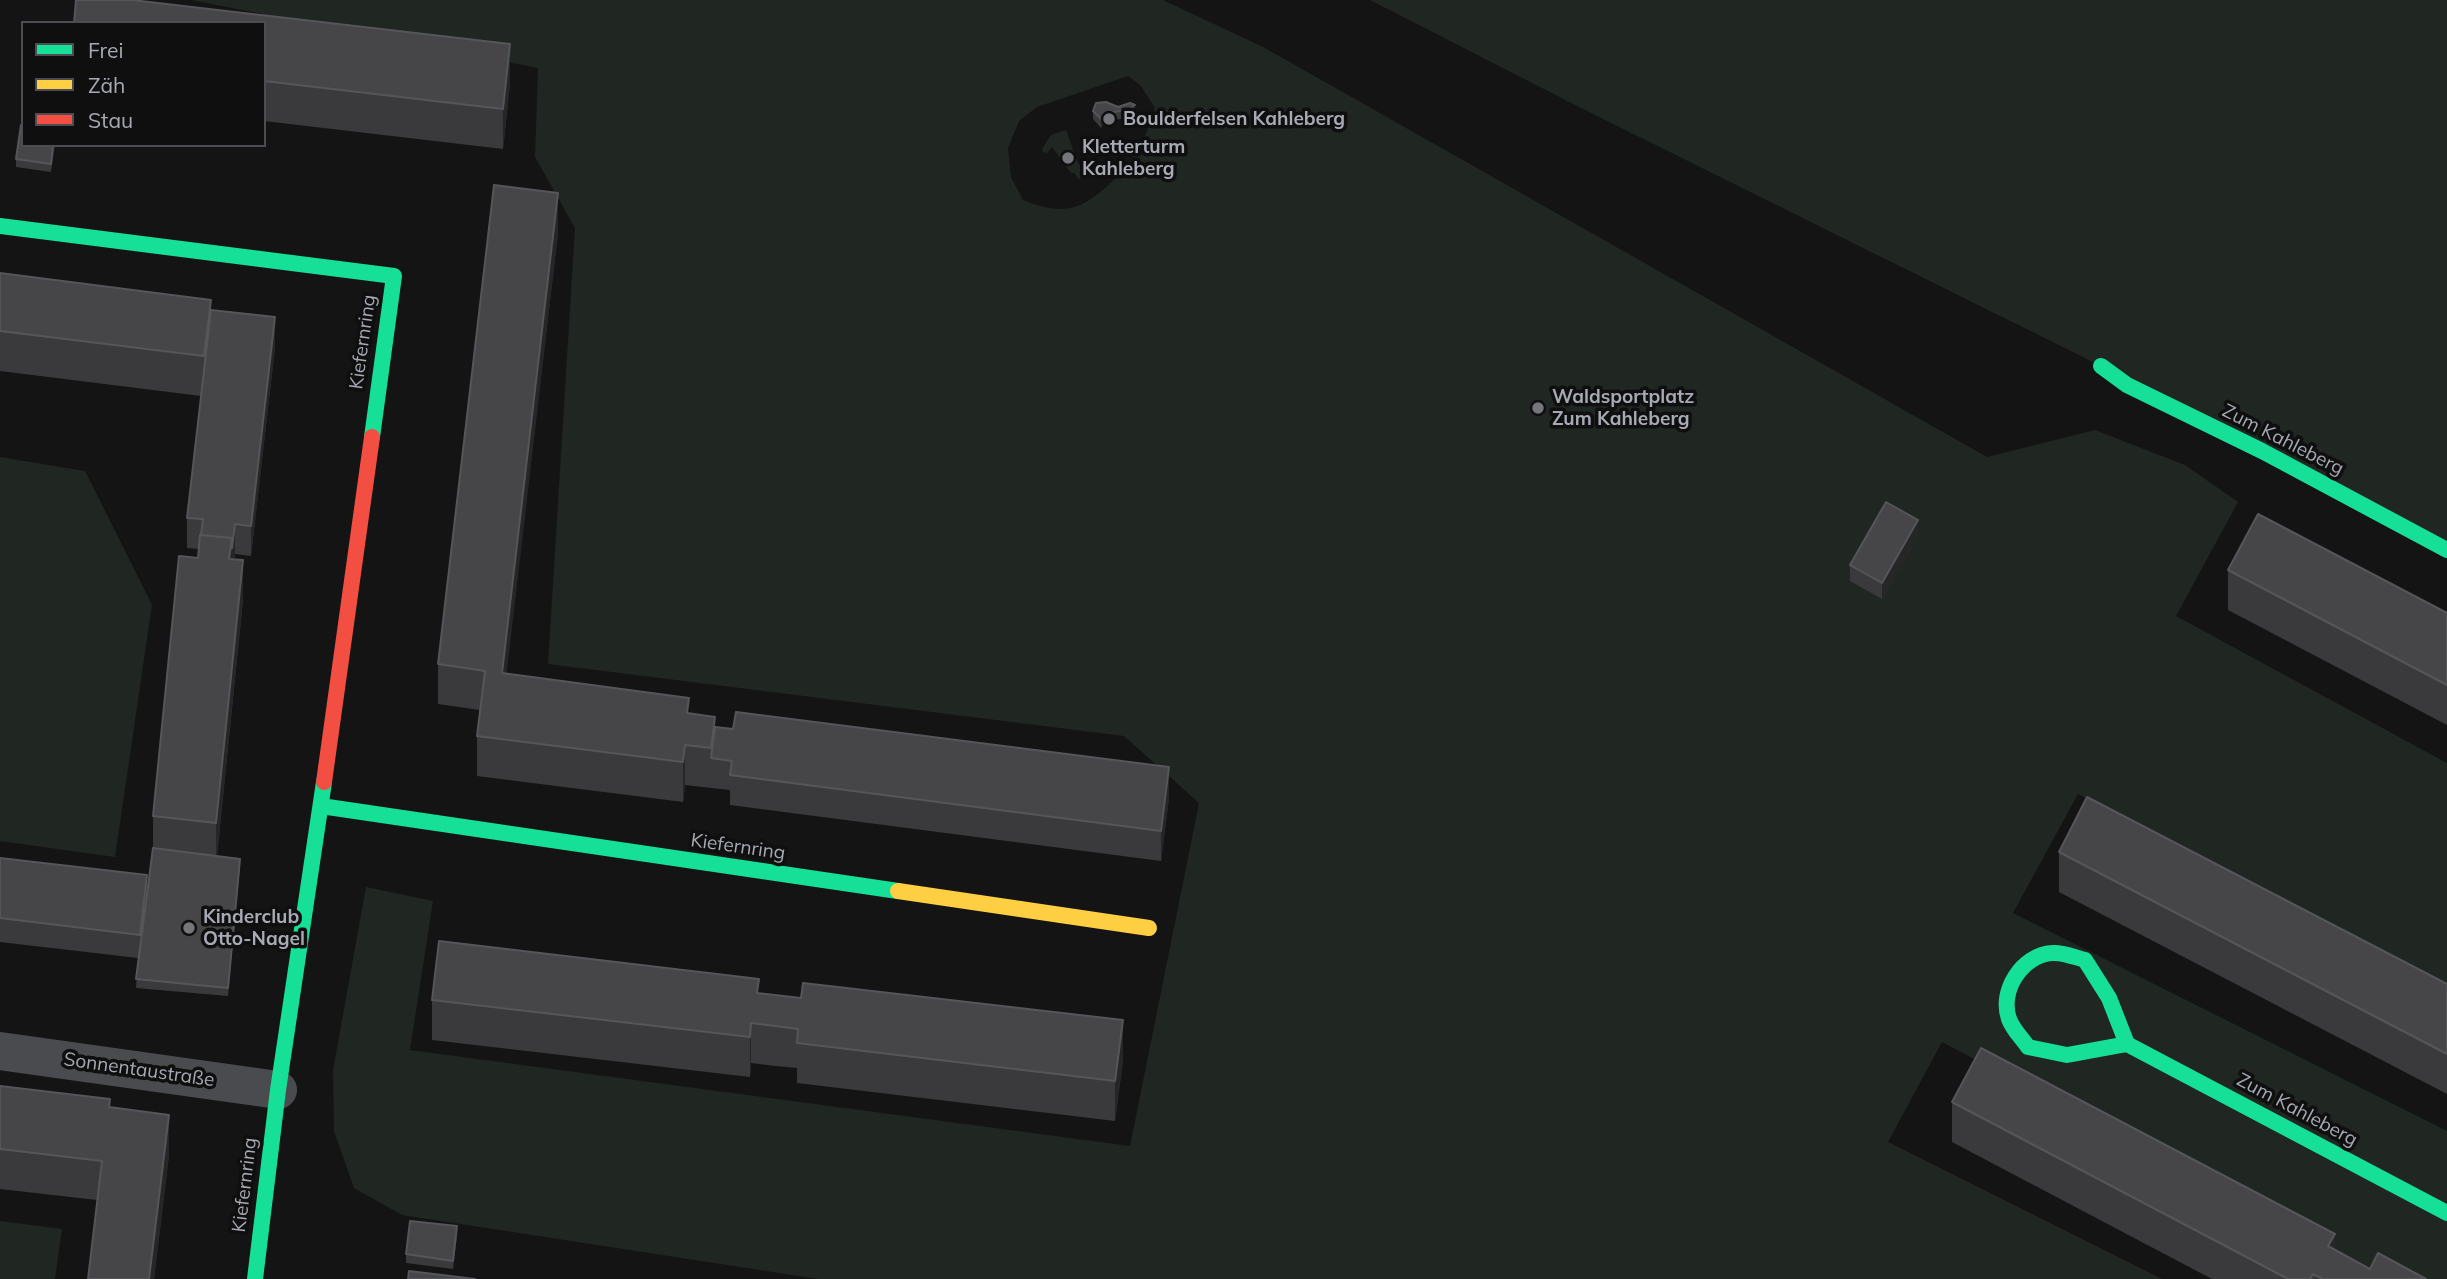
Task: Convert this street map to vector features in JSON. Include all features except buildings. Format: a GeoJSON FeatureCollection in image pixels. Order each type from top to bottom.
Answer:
{"type":"FeatureCollection","features":[{"type":"Feature","properties":{"kind":"street","name":"Kiefernring"},"geometry":{"type":"LineString","coordinates":[[0,226],[394,276],[321,806],[278,1090],[255,1279]]}},
{"type":"Feature","properties":{"kind":"street","name":"Zum Kahleberg"},"geometry":{"type":"LineString","coordinates":[[2101,366],[2127,385],[2262,451],[2447,550]]}},
{"type":"Feature","properties":{"kind":"street","name":"Kiefernring"},"geometry":{"type":"LineString","coordinates":[[321,806],[1149,928]]}},
{"type":"Feature","properties":{"kind":"street"},"geometry":{"type":"LineString","coordinates":[[2053,953],[2085,960],[2109,998],[2127,1044],[2067,1055],[2028,1047],[2008,1018],[2007,992],[2020,968],[2033,959],[2053,953]]}},
{"type":"Feature","properties":{"kind":"street","name":"Zum Kahleberg"},"geometry":{"type":"LineString","coordinates":[[2127,1044],[2447,1213]]}},
{"type":"Feature","properties":{"kind":"street","name":"Sonnentaustraße"},"geometry":{"type":"LineString","coordinates":[[0,1051],[278,1090]]}},
{"type":"Feature","properties":{"kind":"shaded area"},"geometry":{"type":"Polygon","coordinates":[[[191,0],[1163,0],[1265,48],[1987,457],[2095,430],[2185,465],[2238,502],[2176,616],[2447,763],[2447,986],[2078,794],[2013,913],[2447,1131],[2447,1279],[2392,1279],[1942,1042],[1888,1142],[2162,1279],[818,1279],[402,1215],[354,1188],[334,1131],[333,1070],[366,887],[433,901],[410,1050],[1130,1146],[1199,803],[1124,736],[548,664],[575,228],[535,157],[538,68],[191,0]],[[1128,76],[1037,107],[1019,121],[1008,148],[1011,177],[1023,200],[1053,208],[1071,208],[1081,205],[1110,184],[1139,148],[1155,108],[1141,86],[1128,76]]]}},
{"type":"Feature","properties":{"kind":"shaded area"},"geometry":{"type":"Polygon","coordinates":[[[1370,0],[2447,0],[2447,550],[2101,366],[1581,108],[1370,0]]]}},
{"type":"Feature","properties":{"kind":"shaded area","name":"Kletterturm Kahleberg"},"geometry":{"type":"Polygon","coordinates":[[[1066,130],[1078,163],[1087,170],[1087,175],[1079,179],[1071,173],[1052,147],[1047,153],[1042,149],[1051,135],[1066,130]]]}},
{"type":"Feature","properties":{"kind":"shaded area"},"geometry":{"type":"Polygon","coordinates":[[[0,457],[85,471],[152,605],[115,857],[0,841],[0,457]]]}},
{"type":"Feature","properties":{"kind":"shaded area"},"geometry":{"type":"Polygon","coordinates":[[[0,1221],[62,1229],[55,1279],[0,1279],[0,1221]]]}},
{"type":"Feature","properties":{"kind":"traffic: fast"},"geometry":{"type":"LineString","coordinates":[[0,226],[394,276],[372,437]]}},
{"type":"Feature","properties":{"kind":"traffic: fast"},"geometry":{"type":"LineString","coordinates":[[2101,366],[2127,385],[2262,451],[2447,550]]}},
{"type":"Feature","properties":{"kind":"traffic: fast"},"geometry":{"type":"LineString","coordinates":[[255,1279],[278,1090],[324,782]]}},
{"type":"Feature","properties":{"kind":"traffic: fast"},"geometry":{"type":"LineString","coordinates":[[321,806],[898,891]]}},
{"type":"Feature","properties":{"kind":"traffic: fast"},"geometry":{"type":"LineString","coordinates":[[2127,1044],[2109,998],[2085,960],[2060,953],[2041,955],[2031,960],[2015,976],[2007,997],[2009,1019],[2028,1047],[2067,1055],[2127,1044],[2447,1213]]}},
{"type":"Feature","properties":{"kind":"traffic: slow"},"geometry":{"type":"LineString","coordinates":[[898,891],[1149,928]]}},
{"type":"Feature","properties":{"kind":"traffic: jam"},"geometry":{"type":"LineString","coordinates":[[324,782],[372,437]]}},
{"type":"Feature","properties":{"kind":"place","name":"Boulderfelsen Kahleberg"},"geometry":{"type":"Point","coordinates":[1109,119]}},
{"type":"Feature","properties":{"kind":"place","name":"Kletterturm Kahleberg"},"geometry":{"type":"Point","coordinates":[1068,158]}},
{"type":"Feature","properties":{"kind":"place","name":"Waldsportplatz Zum Kahleberg"},"geometry":{"type":"Point","coordinates":[1538,408]}},
{"type":"Feature","properties":{"kind":"place","name":"Kinderclub Otto-Nagel"},"geometry":{"type":"Point","coordinates":[189,928]}}]}
